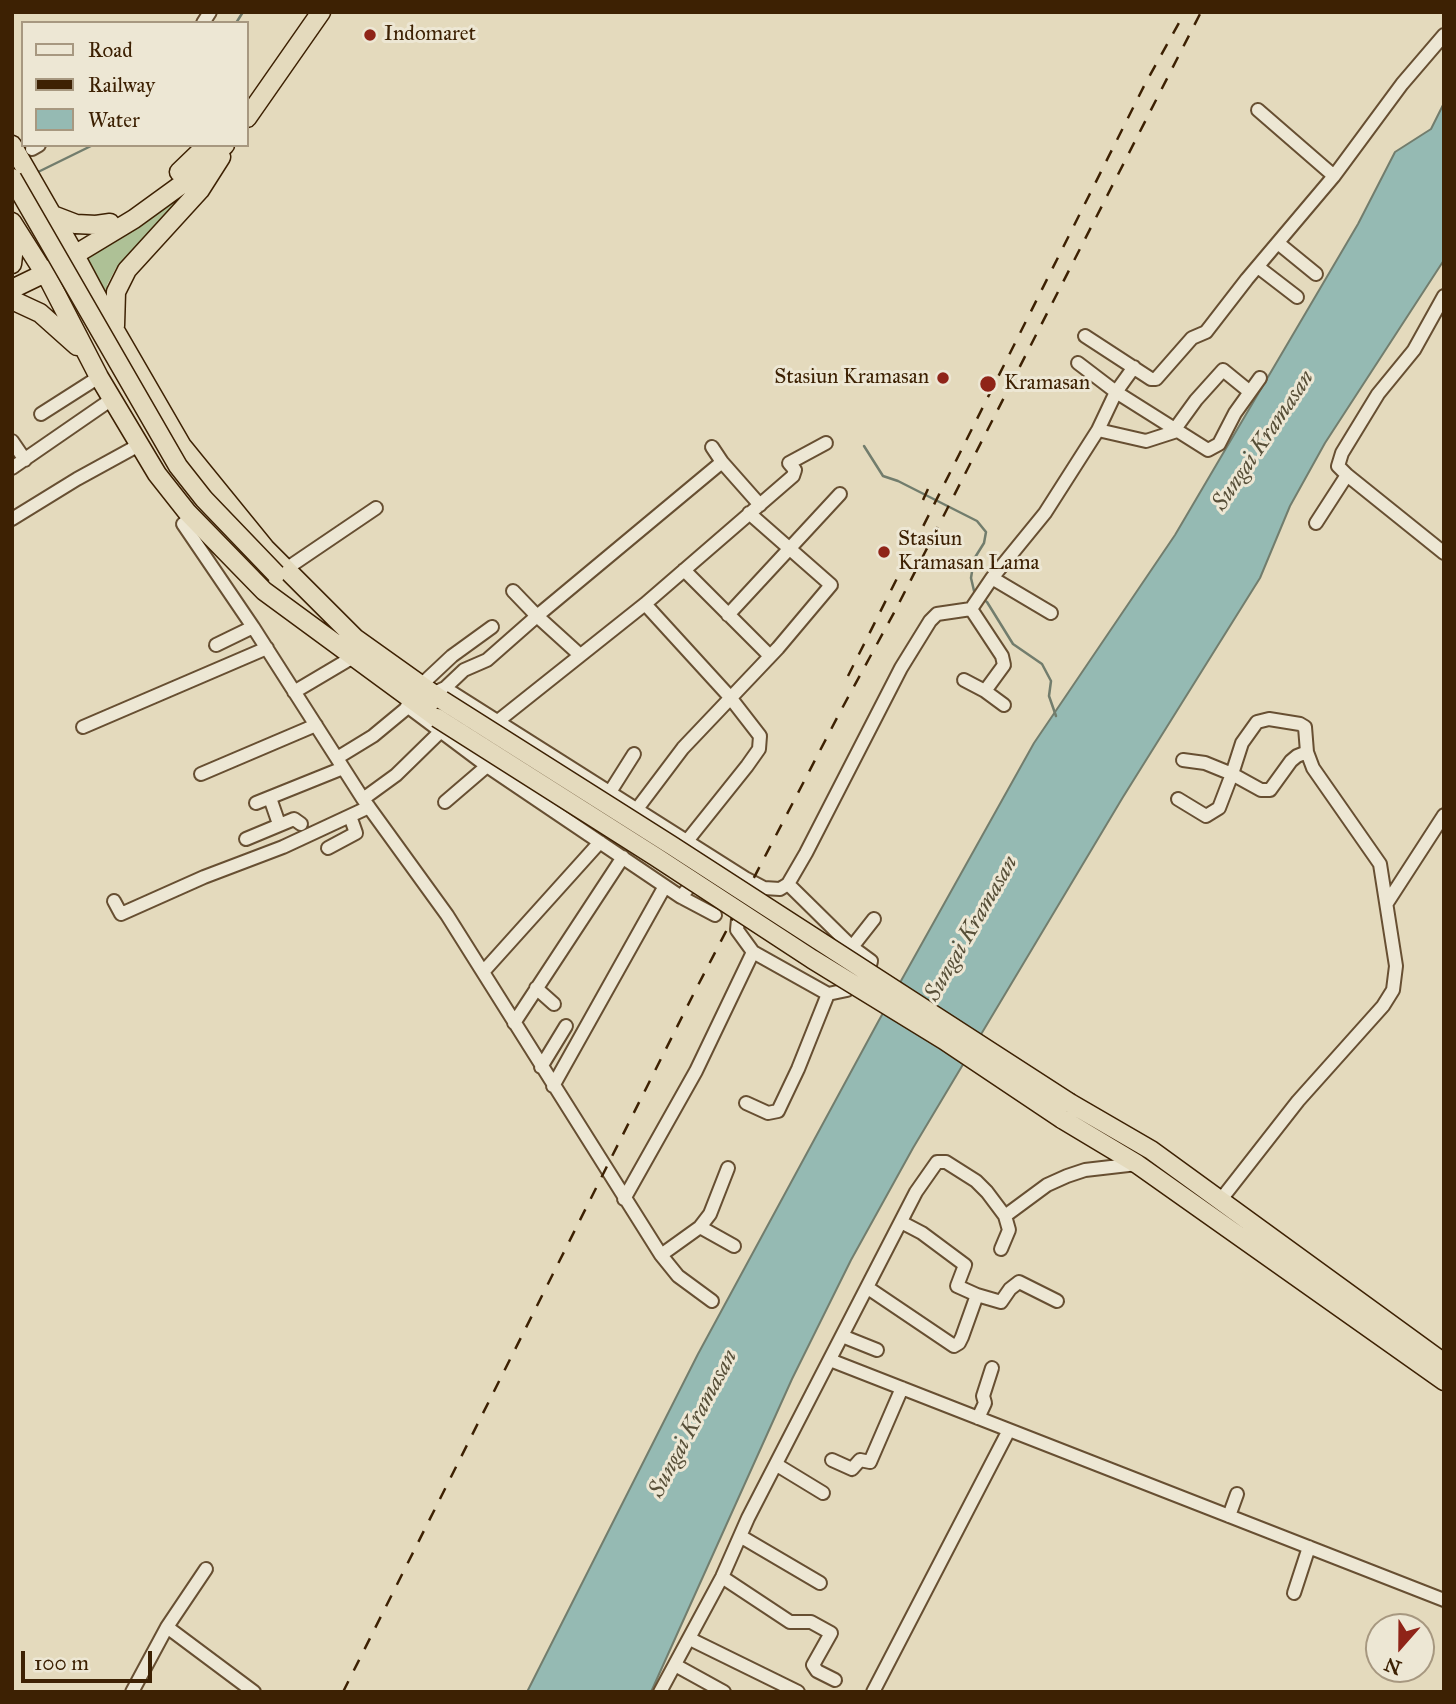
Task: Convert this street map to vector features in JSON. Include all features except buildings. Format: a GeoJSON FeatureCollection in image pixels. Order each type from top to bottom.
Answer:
{"type":"FeatureCollection","features":[{"type":"Feature","properties":{"kind":"highway"},"geometry":{"type":"LineString","coordinates":[[248,98],[307,12]]}},
{"type":"Feature","properties":{"kind":"highway"},"geometry":{"type":"LineString","coordinates":[[248,117],[321,12]]}},
{"type":"Feature","properties":{"kind":"highway"},"geometry":{"type":"LineString","coordinates":[[12,145],[182,446],[265,548],[277,575]]}},
{"type":"Feature","properties":{"kind":"highway"},"geometry":{"type":"LineString","coordinates":[[73,250],[154,194],[205,147]]}},
{"type":"Feature","properties":{"kind":"highway"},"geometry":{"type":"LineString","coordinates":[[12,279],[73,250],[169,194],[224,147]]}},
{"type":"Feature","properties":{"kind":"highway"},"geometry":{"type":"LineString","coordinates":[[116,332],[116,292],[127,270],[200,190],[225,147]]}},
{"type":"Feature","properties":{"kind":"highway"},"geometry":{"type":"LineString","coordinates":[[12,178],[178,466],[204,499],[277,575]]}},
{"type":"Feature","properties":{"kind":"highway"},"geometry":{"type":"LineString","coordinates":[[12,201],[165,467],[197,508],[311,605],[350,652],[435,692],[659,837],[1066,1111],[1444,1381]]}},
{"type":"Feature","properties":{"kind":"highway"},"geometry":{"type":"LineString","coordinates":[[46,206],[76,224],[110,223]]}},
{"type":"Feature","properties":{"kind":"highway"},"geometry":{"type":"LineString","coordinates":[[14,225],[15,254],[31,268]]}},
{"type":"Feature","properties":{"kind":"highway"},"geometry":{"type":"LineString","coordinates":[[14,225],[31,268],[157,474],[192,517],[253,582],[350,652],[438,725],[656,857],[812,959],[944,1040],[1066,1111],[1151,1150],[1444,1363]]}},
{"type":"Feature","properties":{"kind":"highway"},"geometry":{"type":"LineString","coordinates":[[12,289],[31,268]]}},
{"type":"Feature","properties":{"kind":"highway"},"geometry":{"type":"LineString","coordinates":[[12,300],[40,313],[52,322],[95,369]]}},
{"type":"Feature","properties":{"kind":"street"},"geometry":{"type":"LineString","coordinates":[[1085,335],[1151,379],[1156,379],[1192,338],[1206,332],[1334,176],[1402,84],[1444,35]]}},
{"type":"Feature","properties":{"kind":"street"},"geometry":{"type":"LineString","coordinates":[[1258,110],[1334,176]]}},
{"type":"Feature","properties":{"kind":"street"},"geometry":{"type":"LineString","coordinates":[[1278,243],[1316,274]]}},
{"type":"Feature","properties":{"kind":"street"},"geometry":{"type":"LineString","coordinates":[[1258,267],[1297,297]]}},
{"type":"Feature","properties":{"kind":"street"},"geometry":{"type":"LineString","coordinates":[[1444,296],[1414,350],[1372,403],[1342,453],[1338,466],[1444,554]]}},
{"type":"Feature","properties":{"kind":"street"},"geometry":{"type":"LineString","coordinates":[[1078,363],[1116,392],[1201,447],[1211,449],[1219,443],[1230,420],[1260,378]]}},
{"type":"Feature","properties":{"kind":"street"},"geometry":{"type":"LineString","coordinates":[[435,692],[498,721],[752,882],[764,888],[780,889],[788,884],[901,668],[930,621],[937,614],[977,601],[1045,513],[1098,430],[1116,392],[1134,367]]}},
{"type":"Feature","properties":{"kind":"street"},"geometry":{"type":"LineString","coordinates":[[41,415],[95,369]]}},
{"type":"Feature","properties":{"kind":"street"},"geometry":{"type":"LineString","coordinates":[[1098,430],[1146,441],[1176,430],[1196,400],[1223,370],[1250,392]]}},
{"type":"Feature","properties":{"kind":"street"},"geometry":{"type":"LineString","coordinates":[[12,468],[112,399]]}},
{"type":"Feature","properties":{"kind":"street"},"geometry":{"type":"LineString","coordinates":[[12,441],[25,460]]}},
{"type":"Feature","properties":{"kind":"street"},"geometry":{"type":"LineString","coordinates":[[498,721],[645,604],[793,476],[795,470],[789,463],[826,443]]}},
{"type":"Feature","properties":{"kind":"street"},"geometry":{"type":"LineString","coordinates":[[12,519],[139,445]]}},
{"type":"Feature","properties":{"kind":"street"},"geometry":{"type":"LineString","coordinates":[[712,447],[760,505]]}},
{"type":"Feature","properties":{"kind":"street"},"geometry":{"type":"LineString","coordinates":[[435,692],[464,670],[487,660],[722,462]]}},
{"type":"Feature","properties":{"kind":"street"},"geometry":{"type":"LineString","coordinates":[[1316,523],[1347,475]]}},
{"type":"Feature","properties":{"kind":"street"},"geometry":{"type":"LineString","coordinates":[[728,615],[840,494]]}},
{"type":"Feature","properties":{"kind":"street"},"geometry":{"type":"LineString","coordinates":[[277,575],[376,508]]}},
{"type":"Feature","properties":{"kind":"street"},"geometry":{"type":"LineString","coordinates":[[637,809],[683,748],[729,696],[770,656],[831,585],[749,513]]}},
{"type":"Feature","properties":{"kind":"street"},"geometry":{"type":"LineString","coordinates":[[192,517],[183,524],[267,648],[366,803],[447,915],[661,1255],[678,1276],[712,1301]]}},
{"type":"Feature","properties":{"kind":"street"},"geometry":{"type":"LineString","coordinates":[[684,570],[770,656]]}},
{"type":"Feature","properties":{"kind":"street"},"geometry":{"type":"LineString","coordinates":[[992,579],[1051,613]]}},
{"type":"Feature","properties":{"kind":"street"},"geometry":{"type":"LineString","coordinates":[[513,592],[580,655]]}},
{"type":"Feature","properties":{"kind":"street"},"geometry":{"type":"LineString","coordinates":[[977,601],[1004,660],[1002,670],[985,691]]}},
{"type":"Feature","properties":{"kind":"street"},"geometry":{"type":"LineString","coordinates":[[645,604],[729,696],[760,736],[759,749],[687,841]]}},
{"type":"Feature","properties":{"kind":"street"},"geometry":{"type":"LineString","coordinates":[[216,645],[253,627]]}},
{"type":"Feature","properties":{"kind":"street"},"geometry":{"type":"LineString","coordinates":[[435,692],[452,656],[492,627]]}},
{"type":"Feature","properties":{"kind":"street"},"geometry":{"type":"LineString","coordinates":[[83,727],[267,648]]}},
{"type":"Feature","properties":{"kind":"street"},"geometry":{"type":"LineString","coordinates":[[294,692],[350,652],[408,707],[438,725],[487,766],[681,897],[715,915]]}},
{"type":"Feature","properties":{"kind":"street"},"geometry":{"type":"LineString","coordinates":[[964,680],[1004,705]]}},
{"type":"Feature","properties":{"kind":"street"},"geometry":{"type":"LineString","coordinates":[[256,803],[340,763],[408,707]]}},
{"type":"Feature","properties":{"kind":"street"},"geometry":{"type":"LineString","coordinates":[[1178,799],[1206,816],[1215,812],[1223,800],[1242,743],[1253,725],[1262,719],[1303,725],[1307,752],[1313,768],[1380,864],[1396,965],[1393,990],[1383,1006],[1298,1101],[1219,1202]]}},
{"type":"Feature","properties":{"kind":"street"},"geometry":{"type":"LineString","coordinates":[[201,774],[316,725]]}},
{"type":"Feature","properties":{"kind":"street"},"geometry":{"type":"LineString","coordinates":[[114,901],[121,914],[204,877],[284,847],[350,816],[396,775],[438,725]]}},
{"type":"Feature","properties":{"kind":"street"},"geometry":{"type":"LineString","coordinates":[[1183,760],[1205,763],[1261,790],[1270,790],[1291,761],[1307,752]]}},
{"type":"Feature","properties":{"kind":"street"},"geometry":{"type":"LineString","coordinates":[[610,792],[634,754]]}},
{"type":"Feature","properties":{"kind":"street"},"geometry":{"type":"LineString","coordinates":[[445,802],[487,766]]}},
{"type":"Feature","properties":{"kind":"street"},"geometry":{"type":"LineString","coordinates":[[270,798],[279,824]]}},
{"type":"Feature","properties":{"kind":"street"},"geometry":{"type":"LineString","coordinates":[[1387,903],[1444,815]]}},
{"type":"Feature","properties":{"kind":"street"},"geometry":{"type":"LineString","coordinates":[[328,848],[356,833],[350,816]]}},
{"type":"Feature","properties":{"kind":"street"},"geometry":{"type":"LineString","coordinates":[[246,839],[296,819],[301,824]]}},
{"type":"Feature","properties":{"kind":"street"},"geometry":{"type":"LineString","coordinates":[[483,972],[600,842]]}},
{"type":"Feature","properties":{"kind":"street"},"geometry":{"type":"LineString","coordinates":[[514,1023],[623,857]]}},
{"type":"Feature","properties":{"kind":"street"},"geometry":{"type":"LineString","coordinates":[[681,897],[714,857]]}},
{"type":"Feature","properties":{"kind":"street"},"geometry":{"type":"LineString","coordinates":[[752,882],[737,924],[740,934],[753,952],[828,994],[847,990],[857,983],[871,965],[871,961],[852,947],[788,884]]}},
{"type":"Feature","properties":{"kind":"street"},"geometry":{"type":"LineString","coordinates":[[553,1086],[665,886]]}},
{"type":"Feature","properties":{"kind":"street"},"geometry":{"type":"LineString","coordinates":[[852,947],[874,919]]}},
{"type":"Feature","properties":{"kind":"street"},"geometry":{"type":"LineString","coordinates":[[624,1199],[696,1071],[753,952]]}},
{"type":"Feature","properties":{"kind":"street"},"geometry":{"type":"LineString","coordinates":[[536,988],[554,1004]]}},
{"type":"Feature","properties":{"kind":"street"},"geometry":{"type":"LineString","coordinates":[[746,1103],[774,1114],[782,1107],[828,994]]}},
{"type":"Feature","properties":{"kind":"street"},"geometry":{"type":"LineString","coordinates":[[541,1067],[566,1026]]}},
{"type":"Feature","properties":{"kind":"street"},"geometry":{"type":"LineString","coordinates":[[660,1692],[722,1577],[740,1536],[901,1222],[926,1176],[940,1160],[983,1187],[1005,1216],[1009,1230],[1000,1249]]}},
{"type":"Feature","properties":{"kind":"street"},"geometry":{"type":"LineString","coordinates":[[1005,1216],[1046,1185],[1067,1176],[1085,1170],[1137,1164]]}},
{"type":"Feature","properties":{"kind":"street"},"geometry":{"type":"LineString","coordinates":[[661,1255],[700,1227],[710,1214],[728,1168]]}},
{"type":"Feature","properties":{"kind":"street"},"geometry":{"type":"LineString","coordinates":[[901,1222],[922,1233],[965,1265],[957,1286],[1001,1301],[1019,1282],[1057,1301]]}},
{"type":"Feature","properties":{"kind":"street"},"geometry":{"type":"LineString","coordinates":[[700,1227],[734,1246]]}},
{"type":"Feature","properties":{"kind":"street"},"geometry":{"type":"LineString","coordinates":[[868,1287],[954,1346],[962,1338],[977,1295]]}},
{"type":"Feature","properties":{"kind":"street"},"geometry":{"type":"LineString","coordinates":[[842,1336],[877,1350]]}},
{"type":"Feature","properties":{"kind":"street"},"geometry":{"type":"LineString","coordinates":[[830,1360],[1444,1600]]}},
{"type":"Feature","properties":{"kind":"street"},"geometry":{"type":"LineString","coordinates":[[978,1418],[985,1403],[983,1396],[992,1368]]}},
{"type":"Feature","properties":{"kind":"street"},"geometry":{"type":"LineString","coordinates":[[832,1460],[852,1469],[860,1460],[870,1462],[902,1388]]}},
{"type":"Feature","properties":{"kind":"street"},"geometry":{"type":"LineString","coordinates":[[873,1692],[1009,1430]]}},
{"type":"Feature","properties":{"kind":"street"},"geometry":{"type":"LineString","coordinates":[[777,1465],[823,1493]]}},
{"type":"Feature","properties":{"kind":"street"},"geometry":{"type":"LineString","coordinates":[[1229,1516],[1237,1494]]}},
{"type":"Feature","properties":{"kind":"street"},"geometry":{"type":"LineString","coordinates":[[740,1536],[820,1583]]}},
{"type":"Feature","properties":{"kind":"street"},"geometry":{"type":"LineString","coordinates":[[1294,1593],[1309,1547]]}},
{"type":"Feature","properties":{"kind":"street"},"geometry":{"type":"LineString","coordinates":[[132,1692],[167,1627],[206,1569]]}},
{"type":"Feature","properties":{"kind":"street"},"geometry":{"type":"LineString","coordinates":[[722,1577],[790,1622],[808,1622],[843,1641]]}},
{"type":"Feature","properties":{"kind":"street"},"geometry":{"type":"LineString","coordinates":[[167,1627],[254,1692]]}},
{"type":"Feature","properties":{"kind":"street"},"geometry":{"type":"LineString","coordinates":[[831,1633],[813,1665],[817,1671],[835,1680]]}},
{"type":"Feature","properties":{"kind":"street"},"geometry":{"type":"LineString","coordinates":[[690,1639],[798,1692]]}},
{"type":"Feature","properties":{"kind":"street"},"geometry":{"type":"LineString","coordinates":[[674,1665],[724,1692]]}},
{"type":"Feature","properties":{"kind":"green space"},"geometry":{"type":"Polygon","coordinates":[[[209,166],[181,203],[116,268],[107,285],[106,304],[83,257],[209,166]]]}},
{"type":"Feature","properties":{"kind":"water","name":"Sungai Kramasan"},"geometry":{"type":"Polygon","coordinates":[[[1444,103],[1444,260],[1325,443],[1290,506],[1260,578],[1123,797],[913,1148],[851,1260],[792,1379],[651,1692],[527,1692],[698,1354],[878,1022],[1034,743],[1175,535],[1358,224],[1395,152],[1431,129],[1444,103]]]}},
{"type":"Feature","properties":{"kind":"waterway"},"geometry":{"type":"LineString","coordinates":[[237,21],[243,12]]}},
{"type":"Feature","properties":{"kind":"waterway"},"geometry":{"type":"LineString","coordinates":[[36,173],[89,147]]}},
{"type":"Feature","properties":{"kind":"waterway"},"geometry":{"type":"LineString","coordinates":[[864,446],[883,476],[977,521],[986,532],[984,543],[974,559],[971,578],[975,595]]}},
{"type":"Feature","properties":{"kind":"waterway"},"geometry":{"type":"LineString","coordinates":[[981,598],[987,602],[1013,644],[1042,664],[1051,681],[1049,696],[1056,716]]}},
{"type":"Feature","properties":{"kind":"railway"},"geometry":{"type":"LineString","coordinates":[[848,676],[1145,84],[1185,12]]}},
{"type":"Feature","properties":{"kind":"railway"},"geometry":{"type":"LineString","coordinates":[[343,1692],[694,993],[896,609],[1201,12]]}},
{"type":"Feature","properties":{"kind":"railway"},"geometry":{"type":"LineString","coordinates":[[923,500],[928,489]]}},
{"type":"Feature","properties":{"kind":"place","name":"Indomaret"},"geometry":{"type":"Point","coordinates":[370,35]}},
{"type":"Feature","properties":{"kind":"place","name":"Stasiun Kramasan"},"geometry":{"type":"Point","coordinates":[943,378]}},
{"type":"Feature","properties":{"kind":"place","name":"Kramasan"},"geometry":{"type":"Point","coordinates":[988,384]}},
{"type":"Feature","properties":{"kind":"place","name":"Stasiun Kramasan Lama"},"geometry":{"type":"Point","coordinates":[884,552]}}]}
